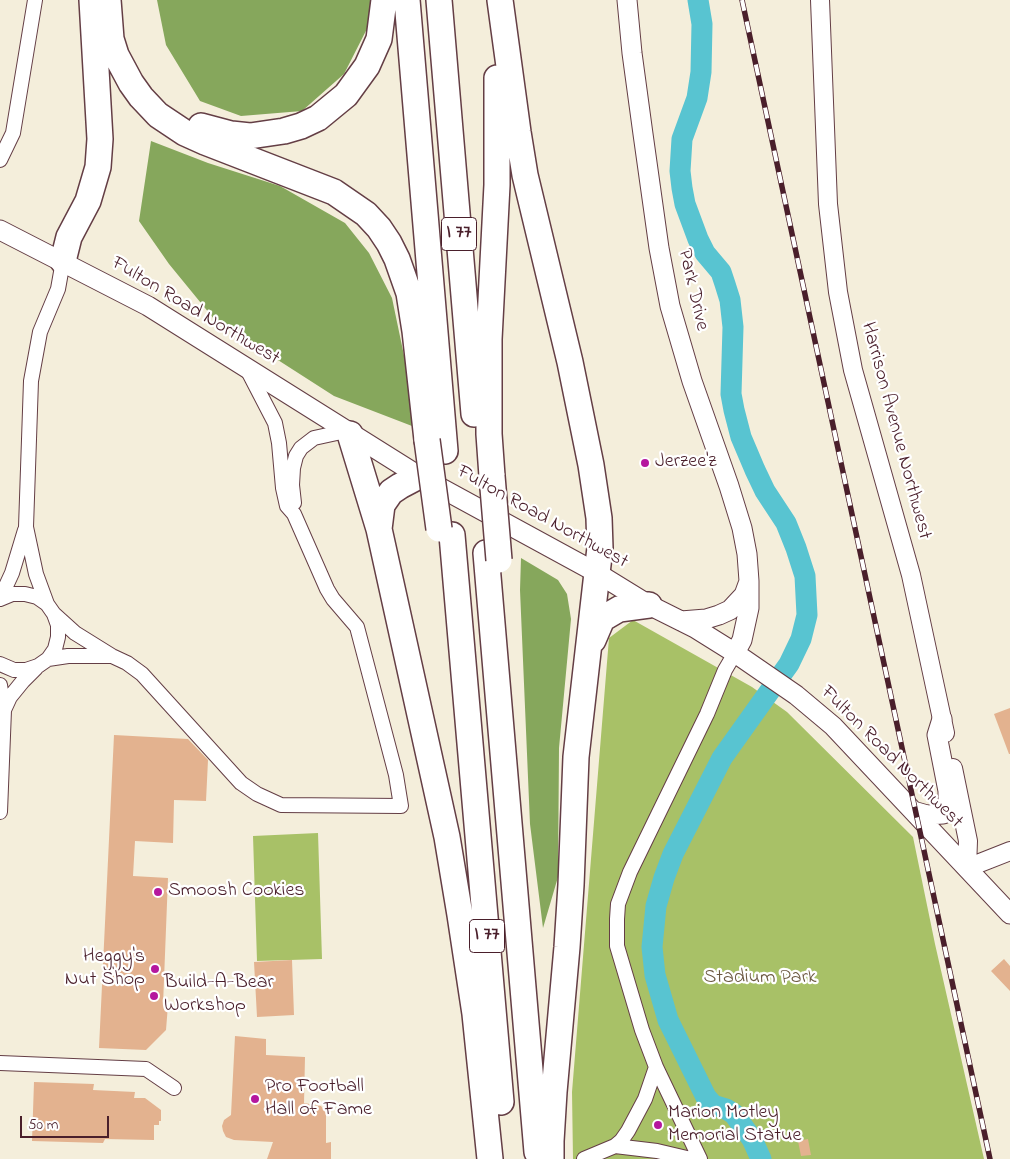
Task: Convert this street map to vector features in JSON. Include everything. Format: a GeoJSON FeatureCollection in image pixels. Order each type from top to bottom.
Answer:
{"type":"FeatureCollection","features":[{"type":"Feature","properties":{"kind":"highway"},"geometry":{"type":"LineString","coordinates":[[63,261],[69,237],[94,187],[100,154],[92,0]]}},
{"type":"Feature","properties":{"kind":"highway"},"geometry":{"type":"LineString","coordinates":[[108,0],[112,39],[116,55],[131,83],[158,115],[185,133],[205,142],[334,192],[366,214],[379,228],[398,259],[409,293],[436,446]]}},
{"type":"Feature","properties":{"kind":"highway"},"geometry":{"type":"LineString","coordinates":[[123,0],[125,32],[130,53],[147,83],[162,100],[186,119],[197,124],[214,130],[250,136],[268,135],[301,126],[318,118],[346,95],[362,75],[374,53],[381,29],[384,0]]}},
{"type":"Feature","properties":{"kind":"highway","name":"I 77"},"geometry":{"type":"LineString","coordinates":[[407,0],[436,446],[468,714],[506,1159]]}},
{"type":"Feature","properties":{"kind":"highway","name":"I 77"},"geometry":{"type":"LineString","coordinates":[[439,0],[486,472],[493,557],[500,714],[544,1152]]}},
{"type":"Feature","properties":{"kind":"highway"},"geometry":{"type":"LineString","coordinates":[[486,472],[489,434],[489,368],[498,131],[496,0]]}},
{"type":"Feature","properties":{"kind":"highway"},"geometry":{"type":"LineString","coordinates":[[500,0],[525,175],[570,362],[591,465],[599,518],[600,548],[598,573],[576,757],[567,947],[544,1152]]}},
{"type":"Feature","properties":{"kind":"highway"},"geometry":{"type":"LineString","coordinates":[[348,432],[379,529],[432,766],[460,915],[474,1014],[490,1159]]}},
{"type":"Feature","properties":{"kind":"highway"},"geometry":{"type":"LineString","coordinates":[[379,529],[382,505],[391,492],[419,476]]}},
{"type":"Feature","properties":{"kind":"highway"},"geometry":{"type":"LineString","coordinates":[[590,647],[602,619],[619,609],[650,605]]}},
{"type":"Feature","properties":{"kind":"main road","name":"Park Drive"},"geometry":{"type":"LineString","coordinates":[[628,0],[632,53],[659,248],[670,306],[692,381],[742,528],[747,554],[750,581],[749,608],[742,640],[741,657]]}},
{"type":"Feature","properties":{"kind":"main road","name":"Fulton Road Northwest"},"geometry":{"type":"LineString","coordinates":[[0,230],[148,306],[419,476],[598,573],[741,657],[796,695],[833,726],[1010,914]]}},
{"type":"Feature","properties":{"kind":"main road"},"geometry":{"type":"LineString","coordinates":[[681,621],[706,619],[719,616],[730,610],[744,595],[750,581]]}},
{"type":"Feature","properties":{"kind":"main road"},"geometry":{"type":"LineString","coordinates":[[913,811],[927,814],[943,814],[948,804],[948,790],[937,734],[942,719]]}},
{"type":"Feature","properties":{"kind":"street"},"geometry":{"type":"LineString","coordinates":[[0,160],[13,133],[35,0]]}},
{"type":"Feature","properties":{"kind":"street","name":"Harrison Avenue Northwest"},"geometry":{"type":"LineString","coordinates":[[820,0],[828,204],[838,292],[854,370],[911,575],[968,841],[967,868]]}},
{"type":"Feature","properties":{"kind":"street"},"geometry":{"type":"LineString","coordinates":[[4,710],[10,697],[22,680],[55,649],[58,638],[58,625],[36,574],[26,527],[31,381],[40,332],[58,289],[63,261]]}},
{"type":"Feature","properties":{"kind":"street"},"geometry":{"type":"LineString","coordinates":[[0,599],[12,594],[25,594],[37,597],[75,633],[112,656],[128,663],[142,674],[241,783],[257,794],[281,805],[401,806],[396,775],[357,627],[327,589],[294,514],[287,506],[277,430],[246,368]]}},
{"type":"Feature","properties":{"kind":"street"},"geometry":{"type":"LineString","coordinates":[[294,514],[292,480],[296,456],[303,446],[314,438],[348,432]]}},
{"type":"Feature","properties":{"kind":"street"},"geometry":{"type":"LineString","coordinates":[[280,455],[296,456]]}},
{"type":"Feature","properties":{"kind":"street"},"geometry":{"type":"LineString","coordinates":[[0,599],[12,573],[26,527]]}},
{"type":"Feature","properties":{"kind":"street"},"geometry":{"type":"LineString","coordinates":[[0,664],[14,670],[26,670],[43,662],[68,656],[112,656]]}},
{"type":"Feature","properties":{"kind":"street"},"geometry":{"type":"LineString","coordinates":[[700,1159],[656,1067],[642,1030],[621,962],[617,946],[616,928],[618,904],[624,888],[707,714],[724,673],[741,657]]}},
{"type":"Feature","properties":{"kind":"street"},"geometry":{"type":"LineString","coordinates":[[0,685],[4,710],[0,812]]}},
{"type":"Feature","properties":{"kind":"street"},"geometry":{"type":"LineString","coordinates":[[967,868],[1010,851]]}},
{"type":"Feature","properties":{"kind":"street"},"geometry":{"type":"LineString","coordinates":[[0,1063],[146,1069],[174,1088]]}},
{"type":"Feature","properties":{"kind":"street"},"geometry":{"type":"LineString","coordinates":[[584,1159],[615,1146],[621,1141],[645,1100],[656,1067]]}},
{"type":"Feature","properties":{"kind":"street"},"geometry":{"type":"LineString","coordinates":[[615,1146],[657,1151],[690,1159]]}},
{"type":"Feature","properties":{"kind":"green space"},"geometry":{"type":"Polygon","coordinates":[[[157,0],[375,0],[373,17],[344,74],[302,111],[241,116],[200,101],[166,45],[157,0]]]}},
{"type":"Feature","properties":{"kind":"green space"},"geometry":{"type":"Polygon","coordinates":[[[151,141],[208,163],[280,186],[345,223],[369,253],[392,298],[407,370],[412,426],[334,396],[214,319],[169,264],[139,221],[151,141]]]}},
{"type":"Feature","properties":{"kind":"green space"},"geometry":{"type":"Polygon","coordinates":[[[521,558],[558,580],[567,594],[571,619],[559,748],[558,877],[543,928],[530,824],[520,590],[521,558]]]}},
{"type":"Feature","properties":{"kind":"green space","name":"Stadium Park"},"geometry":{"type":"Polygon","coordinates":[[[633,620],[752,687],[787,712],[913,837],[935,944],[984,1159],[573,1159],[572,1092],[609,638],[633,620]]]}},
{"type":"Feature","properties":{"kind":"green space"},"geometry":{"type":"Polygon","coordinates":[[[318,833],[322,959],[257,961],[253,836],[318,833]]]}},
{"type":"Feature","properties":{"kind":"building"},"geometry":{"type":"Polygon","coordinates":[[[1010,708],[1010,754],[1009,754],[994,714],[1010,708]]]}},
{"type":"Feature","properties":{"kind":"building"},"geometry":{"type":"Polygon","coordinates":[[[114,735],[188,739],[208,760],[206,801],[174,800],[173,843],[135,841],[133,876],[168,878],[163,1005],[168,1005],[166,1030],[146,1050],[99,1048],[114,735]]]}},
{"type":"Feature","properties":{"kind":"building"},"geometry":{"type":"Polygon","coordinates":[[[1004,959],[1010,966],[1010,991],[991,971],[1004,959]]]}},
{"type":"Feature","properties":{"kind":"building"},"geometry":{"type":"Polygon","coordinates":[[[292,960],[294,1015],[257,1017],[254,962],[292,960]]]}},
{"type":"Feature","properties":{"kind":"building","name":"Pro Football Hall of Fame"},"geometry":{"type":"Polygon","coordinates":[[[235,1036],[266,1039],[266,1055],[305,1057],[304,1103],[321,1106],[326,1113],[326,1143],[331,1142],[331,1159],[267,1159],[273,1142],[234,1140],[226,1137],[222,1126],[224,1120],[231,1115],[235,1036]]]}},
{"type":"Feature","properties":{"kind":"building"},"geometry":{"type":"Polygon","coordinates":[[[34,1082],[94,1084],[93,1090],[135,1092],[134,1098],[145,1098],[161,1110],[161,1121],[159,1121],[159,1125],[154,1125],[154,1140],[105,1139],[103,1143],[32,1141],[34,1082]]]}},
{"type":"Feature","properties":{"kind":"building"},"geometry":{"type":"Polygon","coordinates":[[[808,1139],[811,1155],[801,1156],[798,1141],[808,1139]]]}},
{"type":"Feature","properties":{"kind":"waterway"},"geometry":{"type":"LineString","coordinates":[[698,0],[702,24],[701,72],[697,98],[682,139],[680,171],[682,188],[685,204],[698,239],[705,253],[721,272],[730,300],[733,327],[731,394],[734,410],[741,437],[755,470],[765,491],[786,523],[796,548],[805,576],[807,615],[801,639],[789,664],[722,758],[673,854],[656,906],[652,947],[655,975],[668,1020],[706,1097],[713,1105],[734,1114],[752,1139],[761,1159]]}},
{"type":"Feature","properties":{"kind":"railway"},"geometry":{"type":"LineString","coordinates":[[742,0],[990,1159]]}},
{"type":"Feature","properties":{"kind":"place","name":"Jerzee'z"},"geometry":{"type":"Point","coordinates":[645,463]}},
{"type":"Feature","properties":{"kind":"place","name":"Smoosh Cookies"},"geometry":{"type":"Point","coordinates":[158,892]}},
{"type":"Feature","properties":{"kind":"place","name":"Heggy's Nut Shop"},"geometry":{"type":"Point","coordinates":[155,969]}},
{"type":"Feature","properties":{"kind":"place","name":"Build-A-Bear Workshop"},"geometry":{"type":"Point","coordinates":[154,996]}},
{"type":"Feature","properties":{"kind":"place","name":"Pro Football Hall of Fame"},"geometry":{"type":"Point","coordinates":[255,1099]}},
{"type":"Feature","properties":{"kind":"place","name":"Marion Motley Memorial Statue"},"geometry":{"type":"Point","coordinates":[658,1125]}}]}
